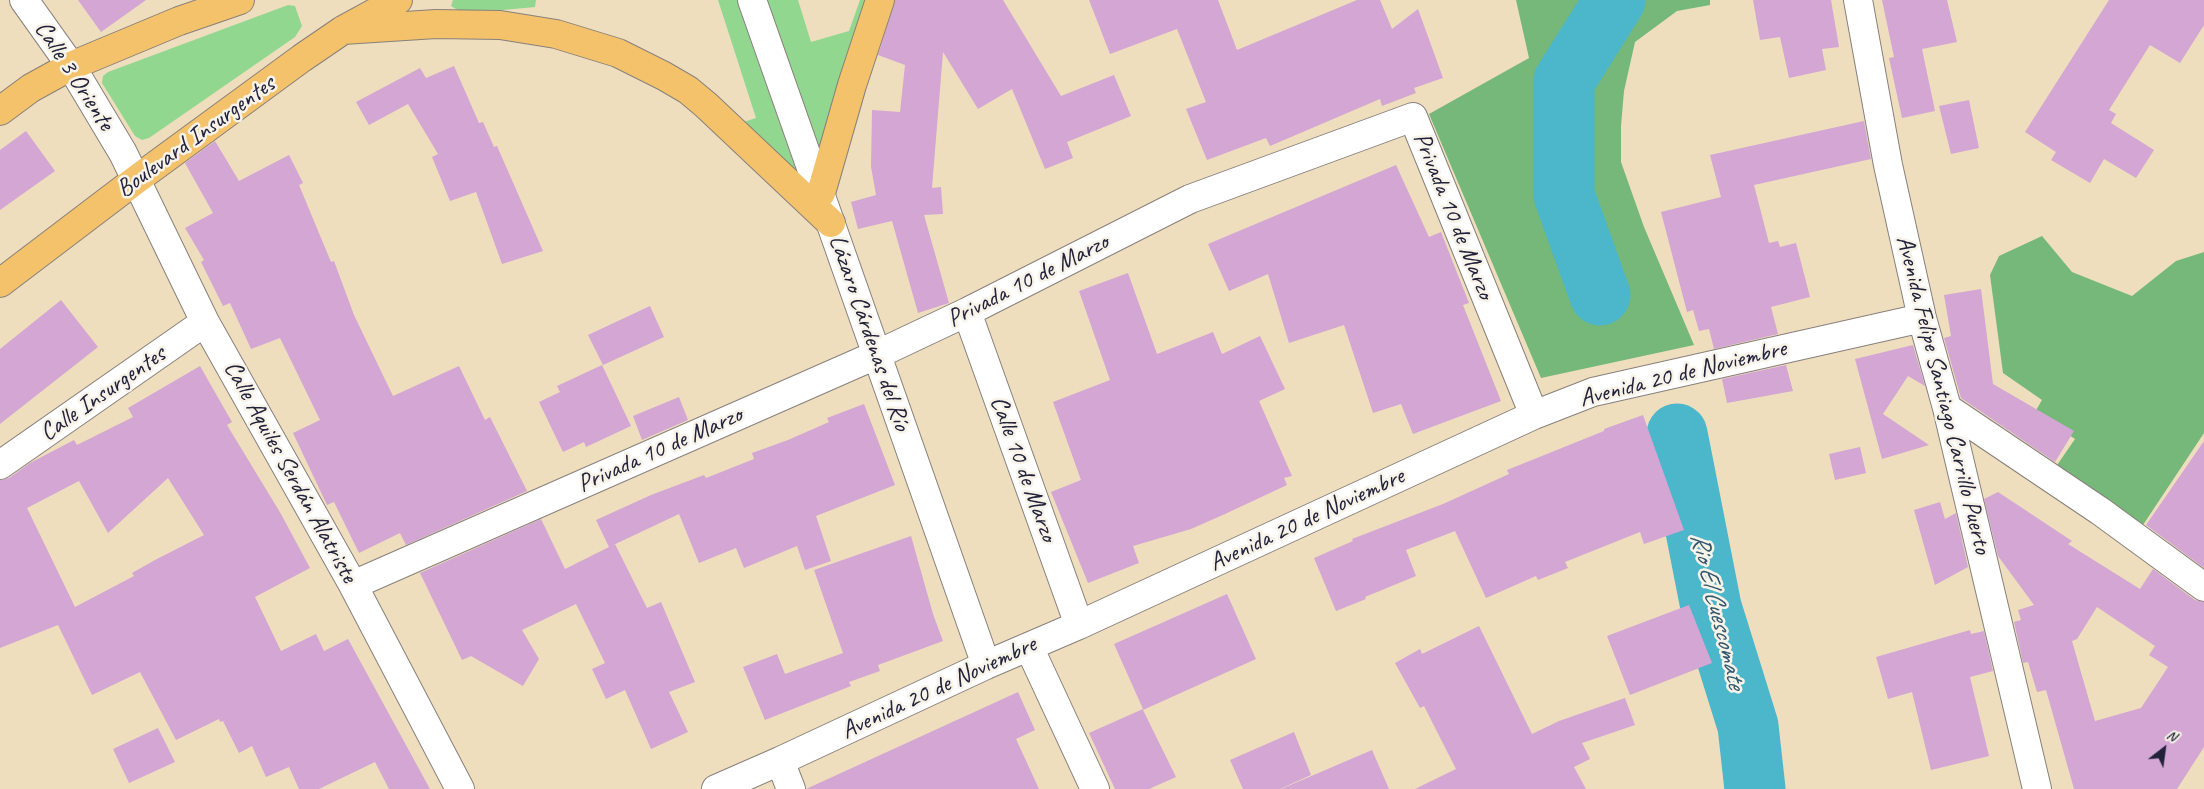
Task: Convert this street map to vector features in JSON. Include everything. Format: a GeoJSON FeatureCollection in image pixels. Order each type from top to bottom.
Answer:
{"type":"FeatureCollection","features":[{"type":"Feature","properties":{"kind":"main road"},"geometry":{"type":"LineString","coordinates":[[0,111],[31,88],[72,66],[179,21],[240,0]]}},
{"type":"Feature","properties":{"kind":"main road","name":"Boulevard Insurgentes"},"geometry":{"type":"LineString","coordinates":[[0,283],[137,179],[343,30],[398,0]]}},
{"type":"Feature","properties":{"kind":"main road"},"geometry":{"type":"LineString","coordinates":[[821,193],[852,85],[880,0]]}},
{"type":"Feature","properties":{"kind":"main road"},"geometry":{"type":"LineString","coordinates":[[343,30],[436,24],[500,25],[556,34],[618,53],[688,90],[831,223]]}},
{"type":"Feature","properties":{"kind":"street","name":"Calle 3 Oriente"},"geometry":{"type":"LineString","coordinates":[[24,0],[72,66],[123,154]]}},
{"type":"Feature","properties":{"kind":"street","name":"Lázaro Cárdenas del Río"},"geometry":{"type":"LineString","coordinates":[[752,0],[986,665]]}},
{"type":"Feature","properties":{"kind":"street","name":"Avenida Felipe Santiago Carrillo Puerto"},"geometry":{"type":"LineString","coordinates":[[1858,0],[1888,165],[1922,318],[1947,408],[2037,789]]}},
{"type":"Feature","properties":{"kind":"street","name":"Privada 10 de Marzo"},"geometry":{"type":"LineString","coordinates":[[353,585],[876,355],[967,312],[1190,199],[1413,117],[1534,415]]}},
{"type":"Feature","properties":{"kind":"street","name":"Calle Aquiles Serdán Alatriste"},"geometry":{"type":"LineString","coordinates":[[123,154],[137,179],[205,322],[353,585],[460,789]]}},
{"type":"Feature","properties":{"kind":"street","name":"Calle 10 de Marzo"},"geometry":{"type":"LineString","coordinates":[[967,312],[1079,625]]}},
{"type":"Feature","properties":{"kind":"street","name":"Avenida 20 de Noviembre"},"geometry":{"type":"LineString","coordinates":[[716,789],[780,762],[986,665],[1079,625],[1534,415],[1594,392],[1922,318]]}},
{"type":"Feature","properties":{"kind":"street","name":"Calle Insurgentes"},"geometry":{"type":"LineString","coordinates":[[0,465],[205,322]]}},
{"type":"Feature","properties":{"kind":"street"},"geometry":{"type":"LineString","coordinates":[[1947,408],[2100,511],[2204,587]]}},
{"type":"Feature","properties":{"kind":"street"},"geometry":{"type":"LineString","coordinates":[[1029,646],[1095,789]]}},
{"type":"Feature","properties":{"kind":"street"},"geometry":{"type":"LineString","coordinates":[[780,762],[791,789]]}},
{"type":"Feature","properties":{"kind":"green space"},"geometry":{"type":"Polygon","coordinates":[[[453,0],[536,0],[535,7],[472,13],[461,12],[451,6],[453,0]]]}},
{"type":"Feature","properties":{"kind":"green space"},"geometry":{"type":"Polygon","coordinates":[[[718,0],[798,0],[811,42],[849,31],[860,0],[869,0],[825,153],[803,180],[737,124],[756,118],[718,0]]]}},
{"type":"Feature","properties":{"kind":"green space"},"geometry":{"type":"Polygon","coordinates":[[[1516,0],[1710,0],[1710,5],[1677,11],[1635,42],[1624,91],[1621,126],[1621,162],[1644,227],[1694,345],[1541,378],[1429,114],[1529,58],[1516,0]]]}},
{"type":"Feature","properties":{"kind":"green space"},"geometry":{"type":"Polygon","coordinates":[[[288,5],[295,6],[302,26],[295,37],[149,138],[142,140],[135,136],[102,83],[103,76],[108,72],[288,5]]]}},
{"type":"Feature","properties":{"kind":"green space"},"geometry":{"type":"Polygon","coordinates":[[[2042,236],[2072,272],[2132,296],[2176,261],[2204,252],[2204,433],[2139,531],[2053,471],[2075,439],[2035,412],[2042,400],[2003,373],[1990,275],[1999,256],[2042,236]]]}},
{"type":"Feature","properties":{"kind":"building"},"geometry":{"type":"Polygon","coordinates":[[[78,0],[146,0],[101,32],[78,0]]]}},
{"type":"Feature","properties":{"kind":"building"},"geometry":{"type":"Polygon","coordinates":[[[895,0],[1003,0],[1061,96],[1114,75],[1131,116],[1067,142],[1073,158],[1045,169],[1012,89],[978,109],[943,52],[932,188],[941,187],[943,214],[924,215],[949,303],[918,313],[892,221],[858,229],[851,202],[876,195],[871,167],[872,110],[900,112],[905,65],[878,55],[895,0]]]}},
{"type":"Feature","properties":{"kind":"building"},"geometry":{"type":"Polygon","coordinates":[[[1089,0],[1218,0],[1237,50],[1357,0],[1380,0],[1392,29],[1418,9],[1443,78],[1414,88],[1416,93],[1382,106],[1380,99],[1270,146],[1266,138],[1207,160],[1186,109],[1206,102],[1177,29],[1110,54],[1089,0]]]}},
{"type":"Feature","properties":{"kind":"building"},"geometry":{"type":"Polygon","coordinates":[[[1753,0],[1831,0],[1839,47],[1822,49],[1826,70],[1789,78],[1780,37],[1760,40],[1753,0]]]}},
{"type":"Feature","properties":{"kind":"building"},"geometry":{"type":"Polygon","coordinates":[[[1882,0],[1947,0],[1957,42],[1922,49],[1935,111],[1902,118],[1889,58],[1894,57],[1882,0]]]}},
{"type":"Feature","properties":{"kind":"building"},"geometry":{"type":"Polygon","coordinates":[[[2109,0],[2204,0],[2204,25],[2180,63],[2150,45],[2109,110],[2116,114],[2111,123],[2154,150],[2136,178],[2104,159],[2090,183],[2051,160],[2056,152],[2025,132],[2109,0]]]}},
{"type":"Feature","properties":{"kind":"building"},"geometry":{"type":"Polygon","coordinates":[[[454,66],[479,123],[483,122],[494,147],[497,146],[543,251],[502,264],[476,192],[450,201],[432,157],[438,154],[408,104],[369,125],[356,102],[420,68],[426,78],[454,66]]]}},
{"type":"Feature","properties":{"kind":"building"},"geometry":{"type":"Polygon","coordinates":[[[1969,100],[1979,148],[1951,154],[1939,106],[1969,100]]]}},
{"type":"Feature","properties":{"kind":"building"},"geometry":{"type":"Polygon","coordinates":[[[1864,121],[1871,159],[1754,185],[1769,243],[1778,241],[1780,247],[1796,243],[1810,297],[1771,307],[1778,334],[1714,349],[1709,329],[1699,331],[1693,310],[1687,312],[1661,212],[1721,197],[1710,155],[1864,121]]]}},
{"type":"Feature","properties":{"kind":"building"},"geometry":{"type":"Polygon","coordinates":[[[26,131],[55,171],[0,210],[0,150],[26,131]]]}},
{"type":"Feature","properties":{"kind":"building"},"geometry":{"type":"Polygon","coordinates":[[[215,141],[239,181],[289,155],[303,183],[299,185],[331,262],[334,261],[354,315],[393,396],[459,366],[485,420],[490,417],[527,491],[406,545],[400,533],[359,553],[334,502],[327,505],[293,433],[320,420],[280,338],[251,349],[230,303],[223,306],[201,262],[204,260],[185,228],[213,213],[185,163],[215,141]]]}},
{"type":"Feature","properties":{"kind":"building"},"geometry":{"type":"Polygon","coordinates":[[[1396,165],[1429,237],[1441,232],[1469,303],[1463,305],[1501,401],[1413,434],[1401,404],[1373,413],[1344,325],[1289,343],[1268,274],[1229,291],[1208,244],[1396,165]]]}},
{"type":"Feature","properties":{"kind":"building"},"geometry":{"type":"Polygon","coordinates":[[[1128,273],[1157,354],[1213,332],[1222,354],[1260,336],[1285,389],[1259,401],[1292,476],[1284,478],[1287,485],[1191,529],[1133,546],[1139,563],[1088,583],[1051,492],[1081,480],[1053,402],[1110,380],[1079,291],[1128,273]]]}},
{"type":"Feature","properties":{"kind":"building"},"geometry":{"type":"Polygon","coordinates":[[[1981,289],[1993,384],[2074,431],[2055,462],[1961,398],[1944,338],[1951,336],[1944,295],[1981,289]]]}},
{"type":"Feature","properties":{"kind":"building"},"geometry":{"type":"Polygon","coordinates":[[[61,300],[98,347],[0,424],[0,349],[61,300]]]}},
{"type":"Feature","properties":{"kind":"building"},"geometry":{"type":"Polygon","coordinates":[[[650,306],[664,337],[603,365],[588,335],[650,306]]]}},
{"type":"Feature","properties":{"kind":"building"},"geometry":{"type":"Polygon","coordinates":[[[1913,345],[1925,386],[1908,376],[1883,414],[1929,445],[1882,459],[1855,359],[1913,345]]]}},
{"type":"Feature","properties":{"kind":"building"},"geometry":{"type":"Polygon","coordinates":[[[602,365],[631,426],[586,447],[584,442],[563,452],[539,402],[560,392],[557,386],[602,365]]]}},
{"type":"Feature","properties":{"kind":"building"},"geometry":{"type":"Polygon","coordinates":[[[1786,365],[1793,391],[1727,403],[1722,379],[1786,365]]]}},
{"type":"Feature","properties":{"kind":"building"},"geometry":{"type":"Polygon","coordinates":[[[200,366],[232,422],[227,425],[281,514],[310,568],[255,597],[281,651],[316,634],[324,651],[348,639],[430,789],[389,789],[375,762],[319,789],[299,789],[289,767],[266,777],[252,746],[239,753],[223,721],[220,722],[219,719],[176,740],[140,672],[92,695],[58,625],[0,648],[0,480],[9,478],[30,463],[74,440],[77,445],[133,417],[128,408],[200,366]],[[168,478],[108,533],[79,481],[27,508],[75,607],[134,576],[132,573],[155,560],[204,535],[168,478]]]}},
{"type":"Feature","properties":{"kind":"building"},"geometry":{"type":"Polygon","coordinates":[[[679,397],[688,420],[642,440],[633,416],[679,397]]]}},
{"type":"Feature","properties":{"kind":"building"},"geometry":{"type":"Polygon","coordinates":[[[864,404],[895,485],[816,516],[831,561],[805,570],[797,546],[744,568],[736,548],[699,563],[679,514],[609,547],[596,520],[651,495],[704,475],[706,478],[754,459],[752,453],[788,440],[829,422],[827,418],[864,404]]]}},
{"type":"Feature","properties":{"kind":"building"},"geometry":{"type":"Polygon","coordinates":[[[1643,415],[1684,530],[1644,544],[1640,532],[1565,562],[1568,568],[1538,580],[1536,576],[1486,598],[1455,531],[1406,550],[1416,576],[1336,611],[1314,558],[1353,541],[1352,539],[1443,504],[1509,474],[1507,470],[1604,431],[1604,429],[1643,415]]]}},
{"type":"Feature","properties":{"kind":"building"},"geometry":{"type":"Polygon","coordinates":[[[2204,441],[2204,568],[2146,525],[2204,441]]]}},
{"type":"Feature","properties":{"kind":"building"},"geometry":{"type":"Polygon","coordinates":[[[1860,447],[1866,473],[1835,480],[1829,454],[1860,447]]]}},
{"type":"Feature","properties":{"kind":"building"},"geometry":{"type":"Polygon","coordinates":[[[1998,492],[2072,541],[2068,544],[2140,589],[2153,569],[2195,600],[2204,602],[2204,747],[2177,789],[2074,789],[2046,690],[2037,692],[2028,662],[2023,663],[2014,622],[2021,620],[2018,610],[2034,605],[1998,556],[1984,499],[1998,492]],[[2097,607],[2077,639],[2072,641],[2095,721],[2141,708],[2168,667],[2149,655],[2155,646],[2097,607]]]}},
{"type":"Feature","properties":{"kind":"building"},"geometry":{"type":"Polygon","coordinates":[[[1940,502],[1945,519],[1956,513],[1968,567],[1935,585],[1914,510],[1940,502]]]}},
{"type":"Feature","properties":{"kind":"building"},"geometry":{"type":"Polygon","coordinates":[[[541,519],[565,569],[615,544],[647,608],[661,602],[695,682],[669,692],[688,732],[651,749],[625,690],[606,699],[592,669],[605,663],[576,604],[522,630],[539,659],[523,686],[471,656],[462,660],[420,573],[541,519]]]}},
{"type":"Feature","properties":{"kind":"building"},"geometry":{"type":"Polygon","coordinates":[[[911,536],[933,614],[943,641],[878,665],[880,671],[849,682],[851,686],[765,720],[743,667],[777,654],[785,674],[843,653],[814,570],[911,536]]]}},
{"type":"Feature","properties":{"kind":"building"},"geometry":{"type":"Polygon","coordinates":[[[1227,594],[1256,659],[1143,710],[1176,777],[1149,789],[1115,789],[1089,733],[1143,709],[1114,644],[1227,594]]]}},
{"type":"Feature","properties":{"kind":"building"},"geometry":{"type":"Polygon","coordinates":[[[1689,605],[1712,663],[1630,695],[1607,636],[1689,605]]]}},
{"type":"Feature","properties":{"kind":"building"},"geometry":{"type":"Polygon","coordinates":[[[1479,626],[1532,734],[1559,721],[1625,698],[1635,725],[1582,743],[1590,759],[1574,767],[1586,789],[1415,789],[1456,769],[1424,706],[1420,708],[1395,663],[1420,649],[1422,654],[1479,626]]]}},
{"type":"Feature","properties":{"kind":"building"},"geometry":{"type":"Polygon","coordinates":[[[1970,630],[1971,634],[1984,631],[1993,671],[1970,677],[1989,756],[1931,770],[1912,692],[1888,699],[1876,657],[1970,630]]]}},
{"type":"Feature","properties":{"kind":"building"},"geometry":{"type":"Polygon","coordinates":[[[1018,692],[1035,730],[1016,739],[1039,789],[806,789],[1018,692]]]}},
{"type":"Feature","properties":{"kind":"building"},"geometry":{"type":"Polygon","coordinates":[[[158,728],[175,762],[129,783],[113,749],[158,728]]]}},
{"type":"Feature","properties":{"kind":"building"},"geometry":{"type":"Polygon","coordinates":[[[1294,732],[1311,775],[1280,789],[1243,789],[1230,760],[1294,732]]]}},
{"type":"Feature","properties":{"kind":"building"},"geometry":{"type":"Polygon","coordinates":[[[1372,750],[1389,789],[1281,789],[1372,750]]]}},
{"type":"Feature","properties":{"kind":"waterway","name":"Rio El Cuescomate"},"geometry":{"type":"LineString","coordinates":[[1600,295],[1564,195],[1564,81],[1615,0]]}},
{"type":"Feature","properties":{"kind":"waterway","name":"Rio El Cuescomate"},"geometry":{"type":"LineString","coordinates":[[1677,434],[1711,607],[1748,726],[1755,789]]}}]}
